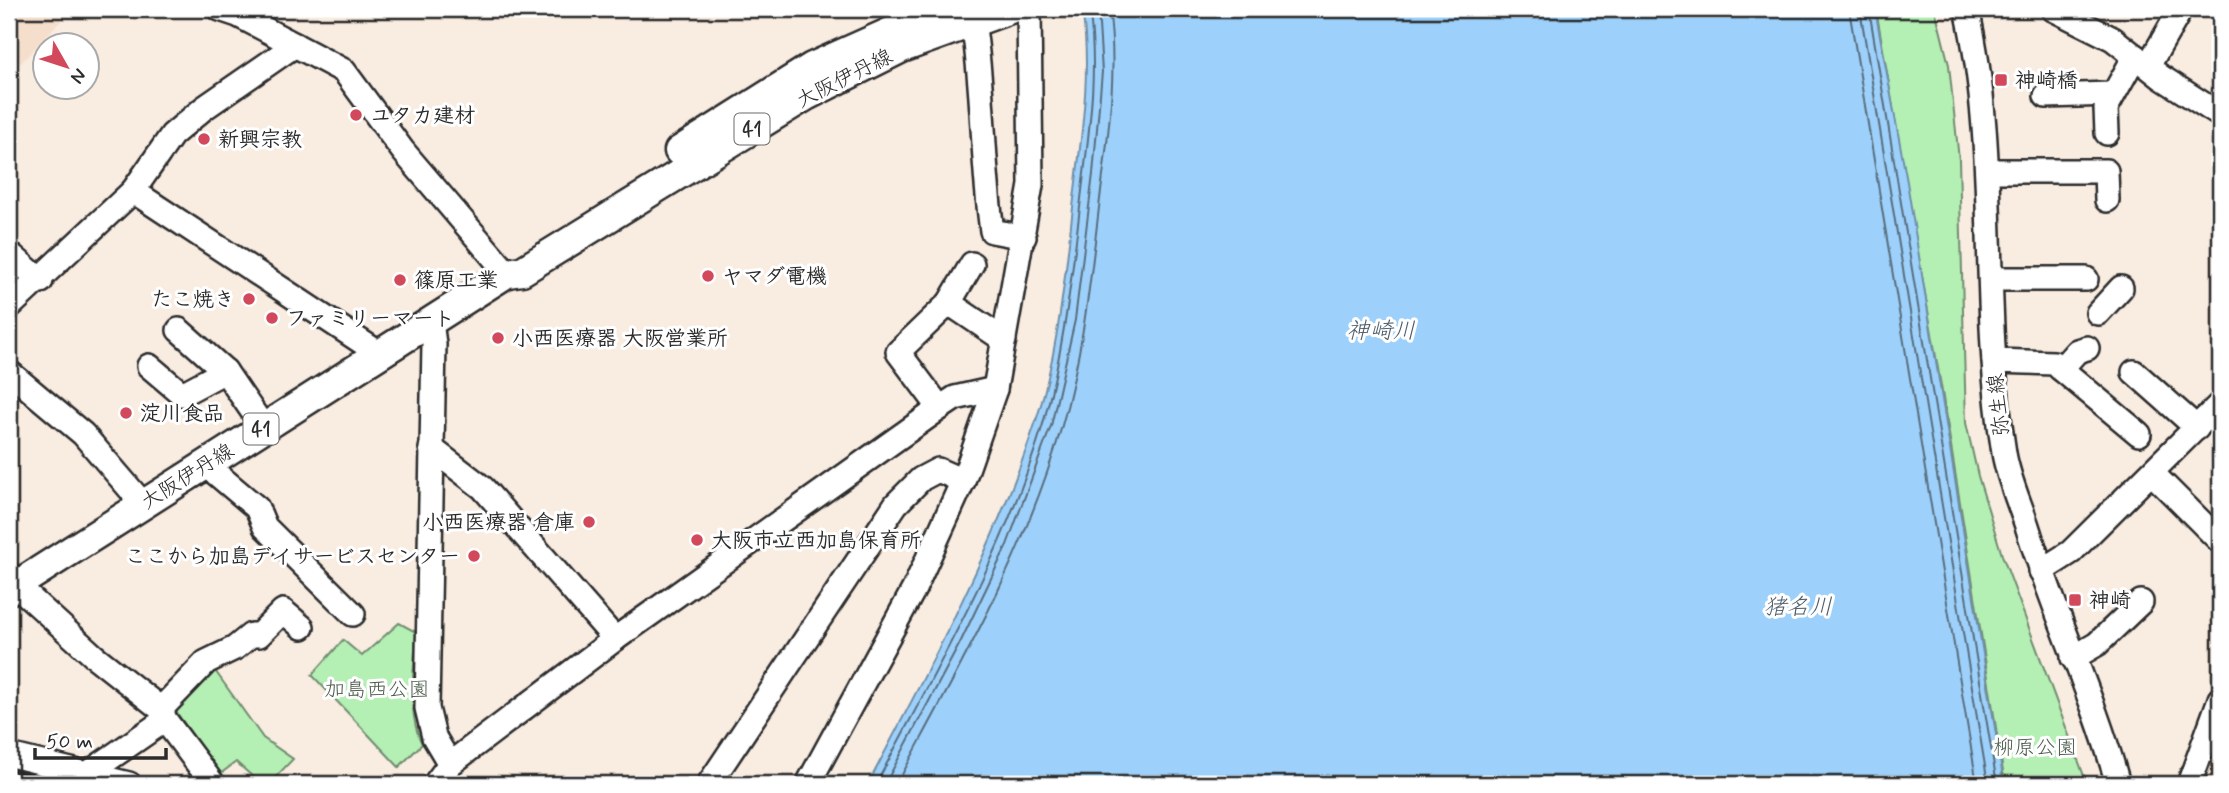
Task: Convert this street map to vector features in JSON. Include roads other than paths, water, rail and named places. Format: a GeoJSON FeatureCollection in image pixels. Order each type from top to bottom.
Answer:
{"type":"FeatureCollection","features":[{"type":"Feature","properties":{"kind":"main road","name":"大阪伊丹線"},"geometry":{"type":"LineString","coordinates":[[11,583],[150,502],[507,274],[522,271],[806,96],[963,15],[1010,9]]}},
{"type":"Feature","properties":{"kind":"street"},"geometry":{"type":"LineString","coordinates":[[220,9],[344,71],[403,151],[507,274]]}},
{"type":"Feature","properties":{"kind":"street"},"geometry":{"type":"LineString","coordinates":[[808,784],[914,589],[963,481],[995,389],[1024,237],[1031,185],[1029,9]]}},
{"type":"Feature","properties":{"kind":"street","name":"弥生線"},"geometry":{"type":"LineString","coordinates":[[1967,9],[1977,51],[1988,171],[1994,392],[2004,457],[2041,571],[2118,784]]}},
{"type":"Feature","properties":{"kind":"street"},"geometry":{"type":"LineString","coordinates":[[2107,133],[2106,108],[2112,94],[2181,9]]}},
{"type":"Feature","properties":{"kind":"street"},"geometry":{"type":"LineString","coordinates":[[2059,10],[2113,39],[2220,115]]}},
{"type":"Feature","properties":{"kind":"street"},"geometry":{"type":"LineString","coordinates":[[963,15],[984,107],[983,164],[992,231],[1024,237]]}},
{"type":"Feature","properties":{"kind":"street"},"geometry":{"type":"LineString","coordinates":[[9,307],[41,281],[133,191],[173,135],[204,108],[295,45]]}},
{"type":"Feature","properties":{"kind":"street"},"geometry":{"type":"LineString","coordinates":[[2046,96],[2112,94]]}},
{"type":"Feature","properties":{"kind":"street"},"geometry":{"type":"LineString","coordinates":[[1988,171],[2106,171],[2107,201]]}},
{"type":"Feature","properties":{"kind":"street"},"geometry":{"type":"LineString","coordinates":[[133,191],[380,354]]}},
{"type":"Feature","properties":{"kind":"street"},"geometry":{"type":"LineString","coordinates":[[9,253],[41,281]]}},
{"type":"Feature","properties":{"kind":"street"},"geometry":{"type":"LineString","coordinates":[[940,408],[898,352],[949,303],[960,272]]}},
{"type":"Feature","properties":{"kind":"street"},"geometry":{"type":"LineString","coordinates":[[1992,279],[2087,279]]}},
{"type":"Feature","properties":{"kind":"street"},"geometry":{"type":"LineString","coordinates":[[2098,313],[2121,288]]}},
{"type":"Feature","properties":{"kind":"street"},"geometry":{"type":"LineString","coordinates":[[949,303],[1004,340]]}},
{"type":"Feature","properties":{"kind":"street"},"geometry":{"type":"LineString","coordinates":[[431,322],[434,344],[427,708],[434,737],[450,764]]}},
{"type":"Feature","properties":{"kind":"street"},"geometry":{"type":"LineString","coordinates":[[179,330],[225,371],[264,428]]}},
{"type":"Feature","properties":{"kind":"street"},"geometry":{"type":"LineString","coordinates":[[2061,369],[2077,351],[2087,348]]}},
{"type":"Feature","properties":{"kind":"street"},"geometry":{"type":"LineString","coordinates":[[1994,361],[2054,363],[2139,433]]}},
{"type":"Feature","properties":{"kind":"street"},"geometry":{"type":"LineString","coordinates":[[149,366],[182,394],[225,371]]}},
{"type":"Feature","properties":{"kind":"street"},"geometry":{"type":"LineString","coordinates":[[9,372],[83,434],[143,504]]}},
{"type":"Feature","properties":{"kind":"street"},"geometry":{"type":"LineString","coordinates":[[2041,571],[2071,552],[2152,473],[2210,422],[2134,372]]}},
{"type":"Feature","properties":{"kind":"street"},"geometry":{"type":"LineString","coordinates":[[435,784],[450,764],[615,639],[954,398],[995,389]]}},
{"type":"Feature","properties":{"kind":"street"},"geometry":{"type":"LineString","coordinates":[[431,448],[483,488],[615,639]]}},
{"type":"Feature","properties":{"kind":"street"},"geometry":{"type":"LineString","coordinates":[[206,465],[257,508],[265,527],[353,614]]}},
{"type":"Feature","properties":{"kind":"street"},"geometry":{"type":"LineString","coordinates":[[709,784],[896,504],[921,479],[938,470],[963,481]]}},
{"type":"Feature","properties":{"kind":"street"},"geometry":{"type":"LineString","coordinates":[[2152,473],[2220,541]]}},
{"type":"Feature","properties":{"kind":"street"},"geometry":{"type":"LineString","coordinates":[[11,583],[163,715],[213,784]]}},
{"type":"Feature","properties":{"kind":"street"},"geometry":{"type":"LineString","coordinates":[[2073,658],[2097,644],[2140,602]]}},
{"type":"Feature","properties":{"kind":"street"},"geometry":{"type":"LineString","coordinates":[[87,774],[163,715],[206,662],[235,648],[251,635],[259,635],[283,611],[302,627]]}},
{"type":"Feature","properties":{"kind":"street"},"geometry":{"type":"LineString","coordinates":[[2189,784],[2220,699]]}},
{"type":"Feature","properties":{"kind":"street"},"geometry":{"type":"LineString","coordinates":[[9,755],[129,784]]}},
{"type":"Feature","properties":{"kind":"water","name":"神崎川"},"geometry":{"type":"Polygon","coordinates":[[[1082,9],[1875,9],[1907,182],[2004,784],[868,784],[937,652],[980,562],[1018,471],[1043,397],[1060,313],[1082,128],[1086,56],[1082,9]]]}},
{"type":"Feature","properties":{"kind":"railway"},"geometry":{"type":"LineString","coordinates":[[9,769],[70,784]]}},
{"type":"Feature","properties":{"kind":"railway"},"geometry":{"type":"LineString","coordinates":[[9,780],[27,784]]}},
{"type":"Feature","properties":{"kind":"place","name":"神崎橋"},"geometry":{"type":"Point","coordinates":[2001,80]}},
{"type":"Feature","properties":{"kind":"place","name":"ユタカ建材"},"geometry":{"type":"Point","coordinates":[356,115]}},
{"type":"Feature","properties":{"kind":"place","name":"新興宗教"},"geometry":{"type":"Point","coordinates":[204,139]}},
{"type":"Feature","properties":{"kind":"place","name":"ヤマダ電機"},"geometry":{"type":"Point","coordinates":[708,276]}},
{"type":"Feature","properties":{"kind":"place","name":"篠原工業"},"geometry":{"type":"Point","coordinates":[400,280]}},
{"type":"Feature","properties":{"kind":"place","name":"たこ焼き"},"geometry":{"type":"Point","coordinates":[249,299]}},
{"type":"Feature","properties":{"kind":"place","name":"ファミリーマート"},"geometry":{"type":"Point","coordinates":[272,318]}},
{"type":"Feature","properties":{"kind":"place","name":"小西医療器 大阪営業所"},"geometry":{"type":"Point","coordinates":[498,338]}},
{"type":"Feature","properties":{"kind":"place","name":"淀川食品"},"geometry":{"type":"Point","coordinates":[126,413]}},
{"type":"Feature","properties":{"kind":"place","name":"小西医療器 倉庫"},"geometry":{"type":"Point","coordinates":[589,522]}},
{"type":"Feature","properties":{"kind":"place","name":"大阪市立西加島保育所"},"geometry":{"type":"Point","coordinates":[697,540]}},
{"type":"Feature","properties":{"kind":"place","name":"ここから加島デイサービスセンター"},"geometry":{"type":"Point","coordinates":[474,556]}},
{"type":"Feature","properties":{"kind":"place","name":"神崎"},"geometry":{"type":"Point","coordinates":[2075,600]}},
{"type":"Feature","properties":{"kind":"water label","name":"猪名川"},"geometry":{"type":"Point","coordinates":[1798,606]}},
{"type":"Feature","properties":{"kind":"park label","name":"加島西公園"},"geometry":{"type":"Point","coordinates":[377,689]}},
{"type":"Feature","properties":{"kind":"park label","name":"柳原公園"},"geometry":{"type":"Point","coordinates":[2035,747]}}]}
